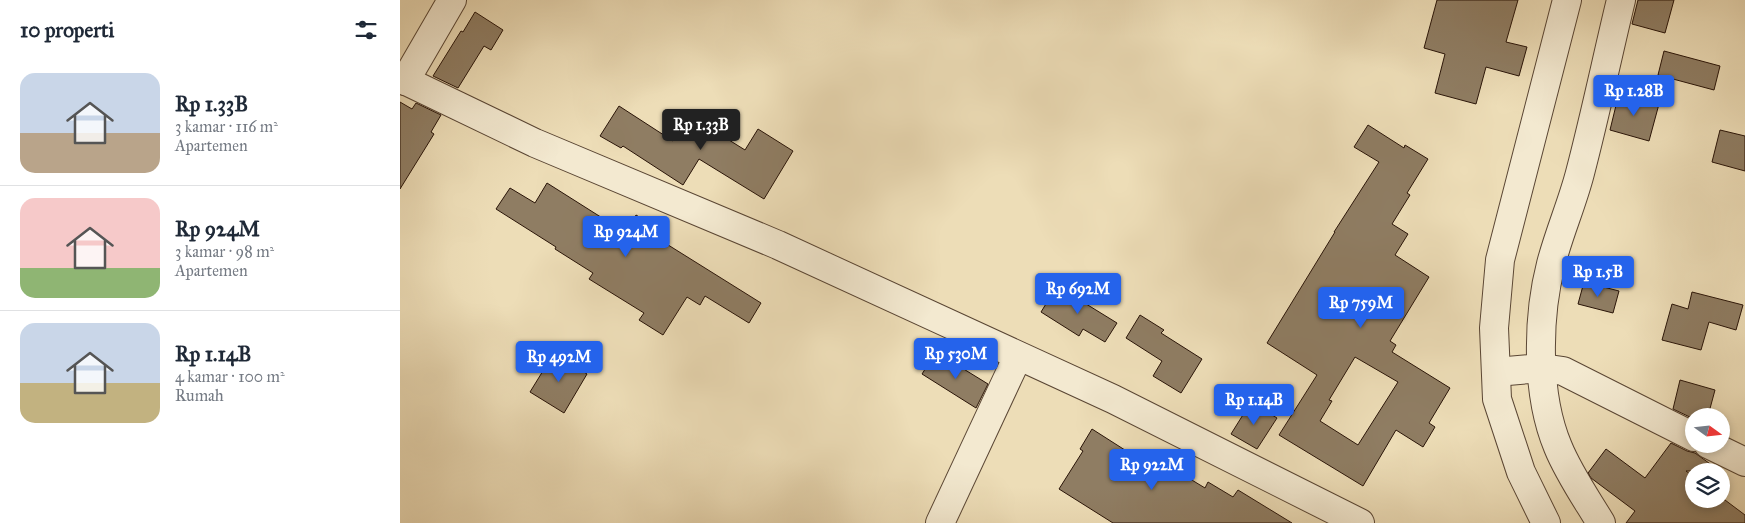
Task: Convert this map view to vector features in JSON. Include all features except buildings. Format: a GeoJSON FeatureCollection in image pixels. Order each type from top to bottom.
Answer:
{"type":"FeatureCollection","features":[{"type":"Feature","properties":{"kind":"street"},"geometry":{"type":"LineString","coordinates":[[452,0],[402,79],[535,143],[778,245],[1113,399],[1360,523]]}},
{"type":"Feature","properties":{"kind":"street"},"geometry":{"type":"LineString","coordinates":[[1546,523],[1521,472],[1497,399],[1499,372],[1494,328],[1500,260],[1567,0]]}},
{"type":"Feature","properties":{"kind":"street"},"geometry":{"type":"LineString","coordinates":[[1601,523],[1565,462],[1557,444],[1537,369],[1541,349],[1548,278],[1580,174],[1621,0]]}},
{"type":"Feature","properties":{"kind":"street"},"geometry":{"type":"LineString","coordinates":[[940,523],[1018,356]]}},
{"type":"Feature","properties":{"kind":"street"},"geometry":{"type":"LineString","coordinates":[[1499,372],[1537,369],[1563,371],[1685,432]]}},
{"type":"Feature","properties":{"kind":"street"},"geometry":{"type":"LineString","coordinates":[[1726,453],[1745,462]]}}]}
